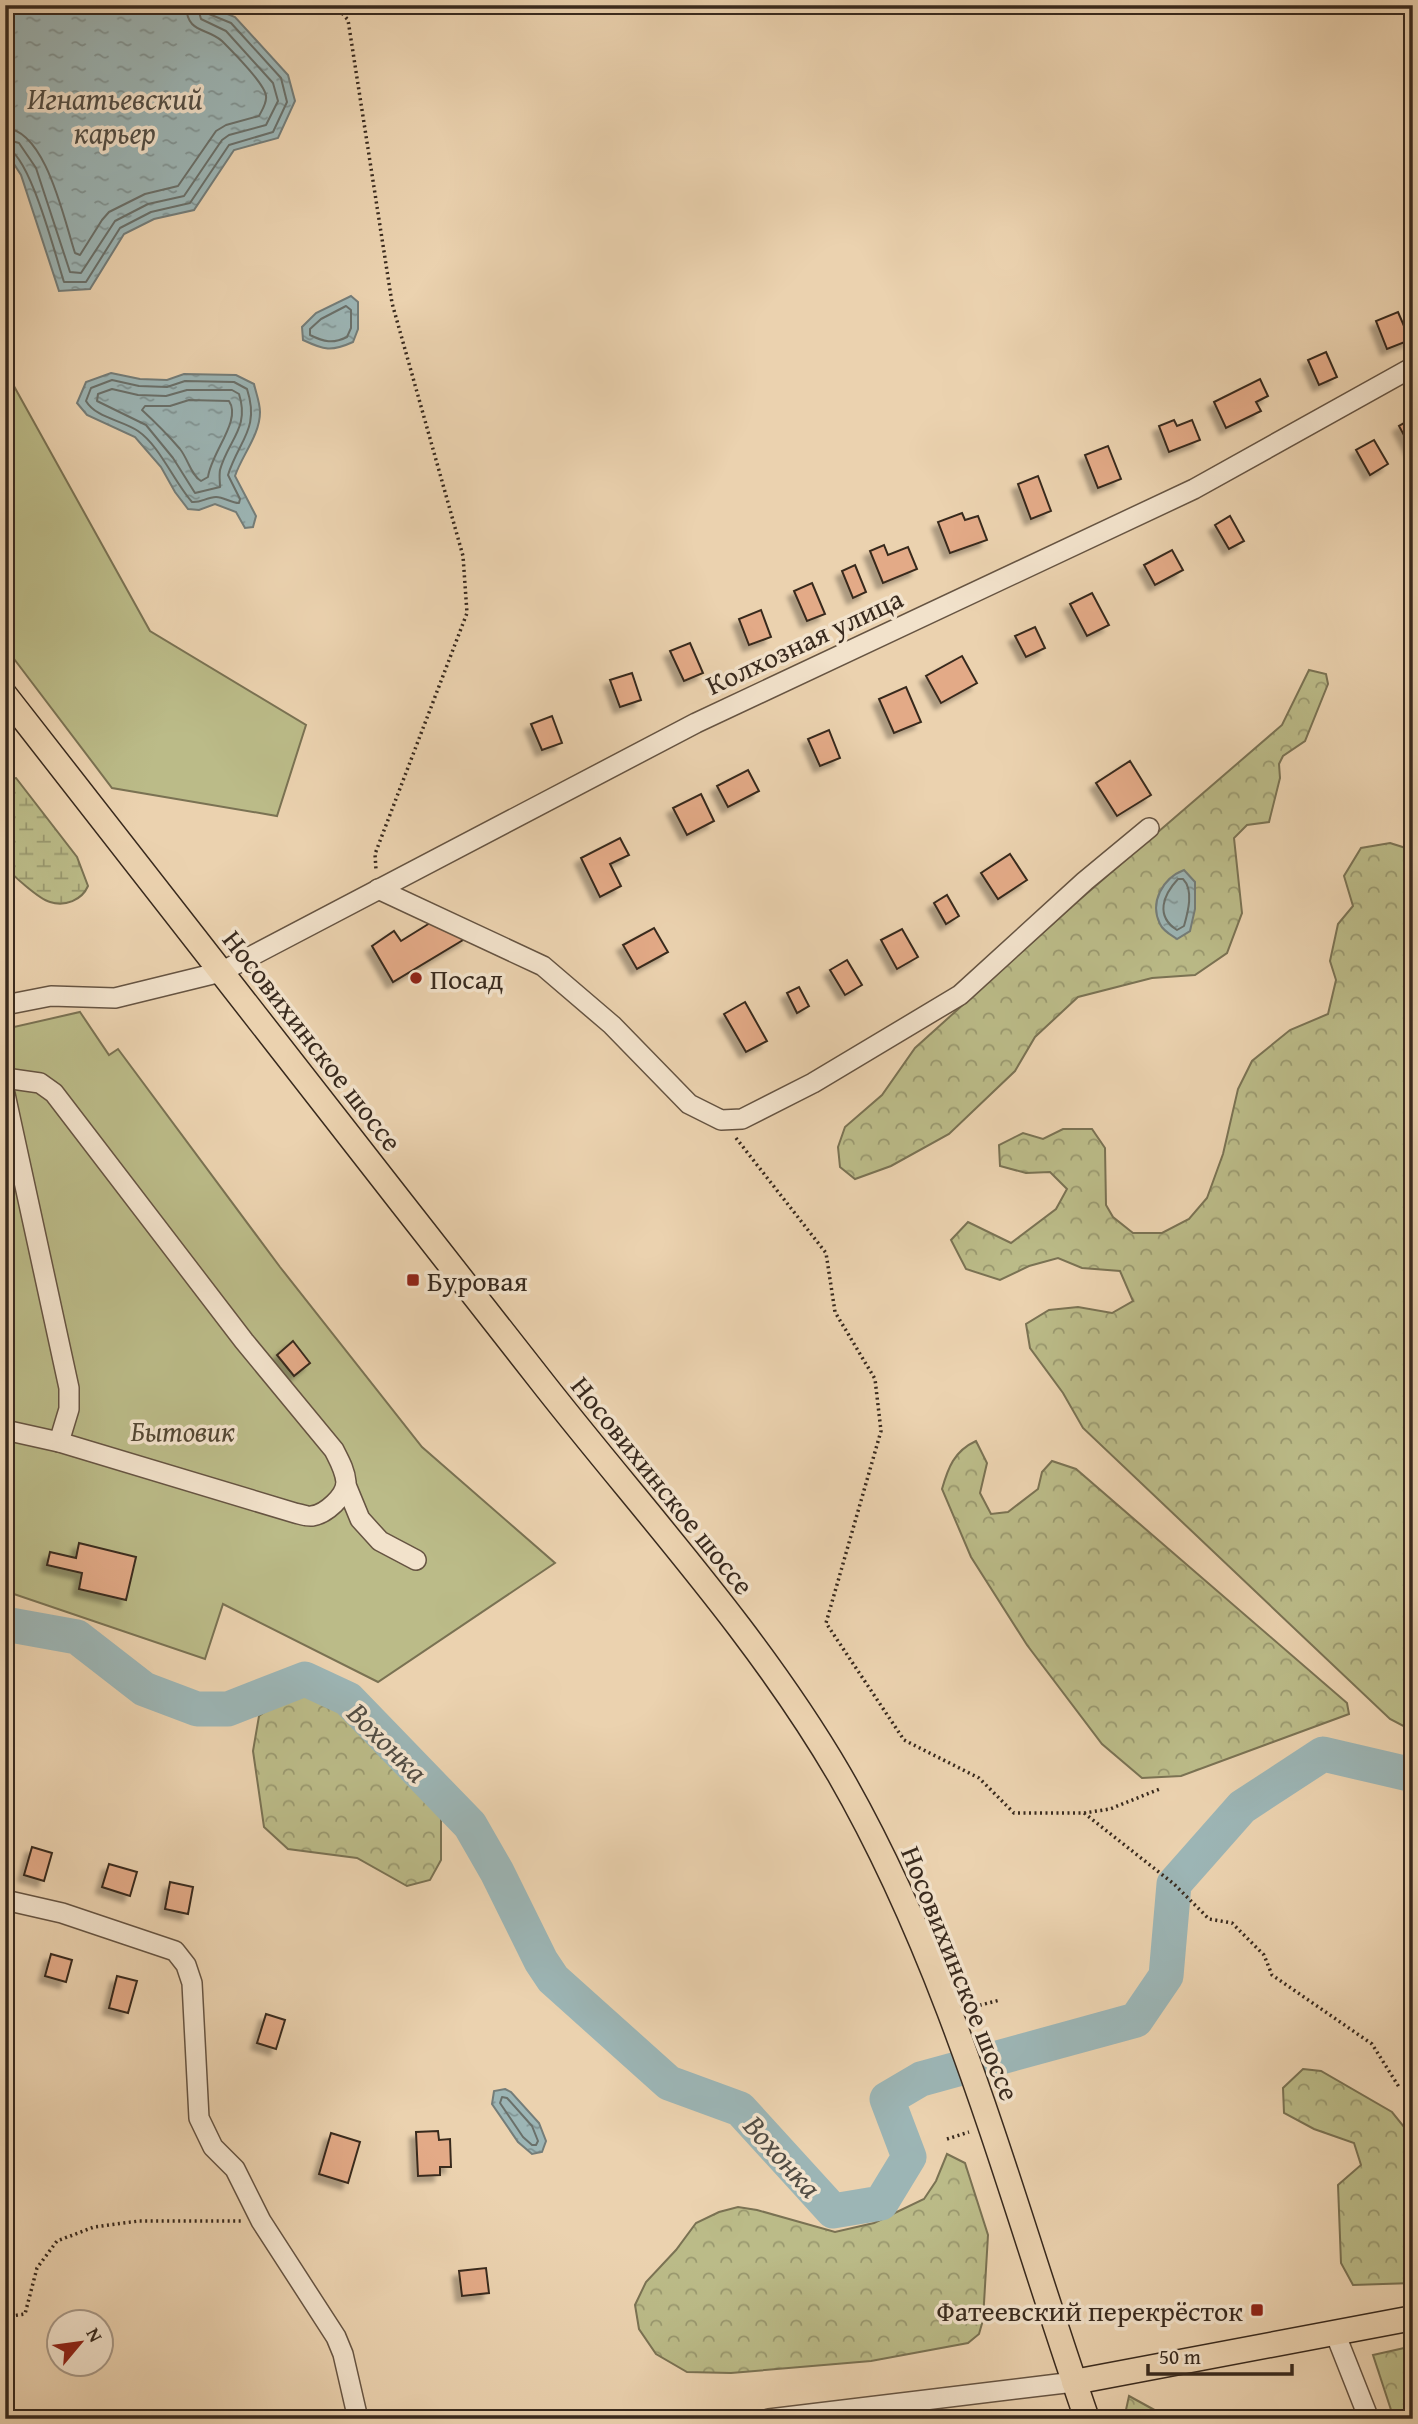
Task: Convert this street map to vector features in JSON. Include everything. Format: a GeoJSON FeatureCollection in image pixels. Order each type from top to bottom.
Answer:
{"type":"FeatureCollection","features":[{"type":"Feature","properties":{"kind":"main road","name":"Носовихинское шоссе"},"geometry":{"type":"LineString","coordinates":[[5,695],[550,1391],[763,1657],[838,1774],[906,1904],[950,2013],[991,2125],[1087,2419]]}},
{"type":"Feature","properties":{"kind":"main road"},"geometry":{"type":"LineString","coordinates":[[1074,2382],[1413,2318]]}},
{"type":"Feature","properties":{"kind":"street","name":"Колхозная улица"},"geometry":{"type":"LineString","coordinates":[[5,1005],[51,996],[115,999],[222,972],[696,723],[1195,489],[1413,367]]}},
{"type":"Feature","properties":{"kind":"street"},"geometry":{"type":"LineString","coordinates":[[378,889],[543,966],[612,1025],[689,1104],[721,1120],[741,1119],[813,1083],[960,995],[1085,881],[1149,828]]}},
{"type":"Feature","properties":{"kind":"street"},"geometry":{"type":"LineString","coordinates":[[5,1078],[40,1083],[54,1093],[244,1341],[334,1450],[344,1469],[346,1485],[360,1519],[380,1541],[416,1560]]}},
{"type":"Feature","properties":{"kind":"street"},"geometry":{"type":"LineString","coordinates":[[5,1094],[69,1388],[69,1409],[59,1442]]}},
{"type":"Feature","properties":{"kind":"street"},"geometry":{"type":"LineString","coordinates":[[5,1430],[59,1442],[312,1516],[327,1509],[341,1496],[346,1485]]}},
{"type":"Feature","properties":{"kind":"street"},"geometry":{"type":"LineString","coordinates":[[5,1900],[62,1913],[175,1951],[186,1965],[192,1983],[200,2118],[213,2147],[235,2169],[261,2221],[336,2337],[343,2354],[358,2419]]}},
{"type":"Feature","properties":{"kind":"street"},"geometry":{"type":"LineString","coordinates":[[1335,2333],[1369,2419]]}},
{"type":"Feature","properties":{"kind":"street"},"geometry":{"type":"LineString","coordinates":[[769,2419],[1074,2382]]}},
{"type":"Feature","properties":{"kind":"path"},"geometry":{"type":"LineString","coordinates":[[335,5],[348,20],[392,303],[463,556],[467,612],[375,854],[378,889]]}},
{"type":"Feature","properties":{"kind":"path"},"geometry":{"type":"LineString","coordinates":[[721,1120],[826,1253],[835,1312],[875,1379],[881,1431],[826,1623],[904,1740],[979,1777],[1014,1813],[1084,1813],[1110,1809],[1162,1788]]}},
{"type":"Feature","properties":{"kind":"path"},"geometry":{"type":"LineString","coordinates":[[1084,1813],[1174,1884],[1209,1919],[1232,1923],[1264,1955],[1272,1975],[1372,2044],[1399,2087]]}},
{"type":"Feature","properties":{"kind":"path"},"geometry":{"type":"LineString","coordinates":[[950,2013],[1000,2000]]}},
{"type":"Feature","properties":{"kind":"path"},"geometry":{"type":"LineString","coordinates":[[5,2317],[26,2314],[37,2268],[57,2241],[69,2236],[94,2227],[139,2221],[261,2221]]}},
{"type":"Feature","properties":{"kind":"green space"},"geometry":{"type":"Polygon","coordinates":[[[5,370],[150,631],[306,725],[277,816],[112,788],[5,647],[5,370]]]}},
{"type":"Feature","properties":{"kind":"green space"},"geometry":{"type":"Polygon","coordinates":[[[1309,670],[1326,674],[1328,684],[1305,741],[1283,756],[1279,764],[1280,778],[1269,822],[1247,825],[1234,838],[1242,913],[1227,953],[1195,975],[1152,978],[1078,997],[1035,1037],[1015,1071],[949,1134],[891,1166],[855,1179],[840,1167],[838,1147],[845,1127],[882,1095],[915,1048],[1078,901],[1282,725],[1309,670]]]}},
{"type":"Feature","properties":{"kind":"green space"},"geometry":{"type":"Polygon","coordinates":[[[16,778],[77,857],[88,886],[82,895],[72,901],[61,904],[45,900],[5,866],[5,780],[16,778]]]}},
{"type":"Feature","properties":{"kind":"green space"},"geometry":{"type":"Polygon","coordinates":[[[1390,843],[1409,849],[1413,845],[1413,1731],[1390,1719],[1083,1428],[1063,1393],[1030,1348],[1026,1324],[1049,1310],[1078,1307],[1112,1313],[1133,1301],[1120,1271],[1082,1268],[1058,1258],[1029,1266],[1000,1280],[966,1269],[951,1240],[968,1222],[1011,1243],[1056,1209],[1067,1189],[1050,1172],[1026,1173],[1000,1166],[999,1145],[1023,1133],[1043,1139],[1063,1129],[1092,1129],[1105,1148],[1106,1205],[1113,1217],[1133,1233],[1162,1233],[1189,1219],[1207,1198],[1223,1154],[1238,1089],[1252,1061],[1290,1030],[1328,1014],[1336,980],[1330,961],[1338,924],[1353,906],[1344,876],[1361,848],[1390,843]]]}},
{"type":"Feature","properties":{"kind":"green space","name":"Бытовик"},"geometry":{"type":"Polygon","coordinates":[[[80,1012],[109,1055],[118,1049],[280,1267],[422,1447],[555,1563],[378,1682],[223,1604],[205,1659],[5,1591],[5,1029],[80,1012]]]}},
{"type":"Feature","properties":{"kind":"green space"},"geometry":{"type":"Polygon","coordinates":[[[976,1441],[987,1463],[980,1493],[991,1514],[1008,1512],[1038,1489],[1042,1472],[1052,1461],[1076,1469],[1347,1703],[1349,1714],[1181,1776],[1142,1778],[1102,1744],[1027,1645],[971,1557],[942,1489],[957,1455],[976,1441]]]}},
{"type":"Feature","properties":{"kind":"green space"},"geometry":{"type":"Polygon","coordinates":[[[308,1693],[345,1715],[441,1816],[441,1860],[430,1880],[407,1886],[357,1858],[288,1849],[264,1827],[253,1751],[259,1716],[278,1702],[308,1693]]]}},
{"type":"Feature","properties":{"kind":"green space"},"geometry":{"type":"Polygon","coordinates":[[[1303,2069],[1321,2071],[1392,2112],[1413,2138],[1413,2283],[1353,2285],[1341,2263],[1338,2185],[1361,2165],[1354,2143],[1314,2129],[1284,2113],[1283,2088],[1303,2069]]]}},
{"type":"Feature","properties":{"kind":"green space"},"geometry":{"type":"Polygon","coordinates":[[[947,2154],[965,2163],[988,2235],[983,2320],[979,2334],[968,2343],[871,2361],[731,2373],[687,2372],[656,2354],[639,2329],[635,2305],[646,2282],[676,2250],[696,2223],[738,2207],[835,2232],[874,2223],[924,2199],[936,2181],[947,2154]]]}},
{"type":"Feature","properties":{"kind":"green space"},"geometry":{"type":"Polygon","coordinates":[[[1413,2346],[1413,2419],[1394,2419],[1373,2355],[1413,2346]]]}},
{"type":"Feature","properties":{"kind":"green space"},"geometry":{"type":"Polygon","coordinates":[[[1129,2396],[1171,2419],[1124,2419],[1129,2396]]]}},
{"type":"Feature","properties":{"kind":"water","name":"Игнатьевский карьер"},"geometry":{"type":"Polygon","coordinates":[[[5,5],[205,5],[235,17],[288,75],[295,101],[278,138],[234,150],[194,210],[154,219],[124,234],[90,289],[59,291],[21,175],[5,150],[5,5]]]}},
{"type":"Feature","properties":{"kind":"water"},"geometry":{"type":"Polygon","coordinates":[[[351,296],[358,302],[358,329],[353,342],[328,348],[303,340],[302,327],[316,313],[351,296]]]}},
{"type":"Feature","properties":{"kind":"water"},"geometry":{"type":"Polygon","coordinates":[[[111,373],[140,379],[167,380],[184,374],[236,375],[254,384],[259,420],[254,437],[235,476],[256,516],[253,527],[245,528],[236,512],[215,504],[199,510],[188,509],[161,467],[135,437],[87,415],[77,403],[86,382],[111,373]]]}},
{"type":"Feature","properties":{"kind":"water"},"geometry":{"type":"Polygon","coordinates":[[[1184,870],[1195,882],[1195,909],[1190,931],[1177,939],[1161,926],[1156,907],[1164,885],[1184,870]]]}},
{"type":"Feature","properties":{"kind":"water"},"geometry":{"type":"Polygon","coordinates":[[[505,2089],[511,2092],[539,2123],[546,2141],[542,2152],[532,2154],[518,2142],[492,2104],[494,2091],[505,2089]]]}},
{"type":"Feature","properties":{"kind":"building"},"geometry":{"type":"Polygon","coordinates":[[[1398,312],[1410,340],[1387,349],[1376,321],[1398,312]]]}},
{"type":"Feature","properties":{"kind":"building"},"geometry":{"type":"Polygon","coordinates":[[[1326,352],[1337,377],[1319,385],[1308,360],[1326,352]]]}},
{"type":"Feature","properties":{"kind":"building"},"geometry":{"type":"Polygon","coordinates":[[[1260,379],[1268,396],[1256,402],[1261,411],[1226,428],[1214,402],[1260,379]]]}},
{"type":"Feature","properties":{"kind":"building"},"geometry":{"type":"Polygon","coordinates":[[[1413,418],[1413,452],[1399,426],[1413,418]]]}},
{"type":"Feature","properties":{"kind":"building"},"geometry":{"type":"Polygon","coordinates":[[[1174,420],[1177,426],[1192,420],[1200,440],[1169,452],[1159,426],[1174,420]]]}},
{"type":"Feature","properties":{"kind":"building"},"geometry":{"type":"Polygon","coordinates":[[[1374,440],[1388,464],[1370,475],[1356,450],[1374,440]]]}},
{"type":"Feature","properties":{"kind":"building"},"geometry":{"type":"Polygon","coordinates":[[[1108,446],[1121,479],[1098,488],[1085,455],[1108,446]]]}},
{"type":"Feature","properties":{"kind":"building"},"geometry":{"type":"Polygon","coordinates":[[[1038,476],[1051,511],[1031,519],[1018,484],[1038,476]]]}},
{"type":"Feature","properties":{"kind":"building"},"geometry":{"type":"Polygon","coordinates":[[[962,513],[965,520],[978,516],[987,540],[950,553],[938,522],[962,513]]]}},
{"type":"Feature","properties":{"kind":"building"},"geometry":{"type":"Polygon","coordinates":[[[1230,516],[1244,541],[1229,549],[1215,525],[1230,516]]]}},
{"type":"Feature","properties":{"kind":"building"},"geometry":{"type":"Polygon","coordinates":[[[884,545],[888,555],[908,547],[917,569],[883,583],[870,551],[884,545]]]}},
{"type":"Feature","properties":{"kind":"building"},"geometry":{"type":"Polygon","coordinates":[[[1172,550],[1183,570],[1155,585],[1144,565],[1172,550]]]}},
{"type":"Feature","properties":{"kind":"building"},"geometry":{"type":"Polygon","coordinates":[[[855,565],[866,592],[853,598],[842,571],[855,565]]]}},
{"type":"Feature","properties":{"kind":"building"},"geometry":{"type":"Polygon","coordinates":[[[812,583],[825,614],[807,621],[794,591],[812,583]]]}},
{"type":"Feature","properties":{"kind":"building"},"geometry":{"type":"Polygon","coordinates":[[[1092,593],[1109,625],[1087,636],[1070,604],[1092,593]]]}},
{"type":"Feature","properties":{"kind":"building"},"geometry":{"type":"Polygon","coordinates":[[[761,610],[771,637],[749,645],[739,619],[761,610]]]}},
{"type":"Feature","properties":{"kind":"building"},"geometry":{"type":"Polygon","coordinates":[[[1035,627],[1045,648],[1026,657],[1015,636],[1035,627]]]}},
{"type":"Feature","properties":{"kind":"building"},"geometry":{"type":"Polygon","coordinates":[[[690,643],[703,673],[684,681],[670,651],[690,643]]]}},
{"type":"Feature","properties":{"kind":"building"},"geometry":{"type":"Polygon","coordinates":[[[962,656],[977,683],[941,703],[926,676],[962,656]]]}},
{"type":"Feature","properties":{"kind":"building"},"geometry":{"type":"Polygon","coordinates":[[[632,673],[641,700],[620,707],[610,680],[632,673]]]}},
{"type":"Feature","properties":{"kind":"building"},"geometry":{"type":"Polygon","coordinates":[[[906,687],[921,722],[894,733],[879,699],[906,687]]]}},
{"type":"Feature","properties":{"kind":"building"},"geometry":{"type":"Polygon","coordinates":[[[552,716],[562,743],[542,750],[531,724],[552,716]]]}},
{"type":"Feature","properties":{"kind":"building"},"geometry":{"type":"Polygon","coordinates":[[[829,730],[840,758],[820,766],[808,739],[829,730]]]}},
{"type":"Feature","properties":{"kind":"building"},"geometry":{"type":"Polygon","coordinates":[[[1130,761],[1151,795],[1117,816],[1096,783],[1130,761]]]}},
{"type":"Feature","properties":{"kind":"building"},"geometry":{"type":"Polygon","coordinates":[[[748,770],[759,791],[728,807],[717,786],[748,770]]]}},
{"type":"Feature","properties":{"kind":"building"},"geometry":{"type":"Polygon","coordinates":[[[701,794],[714,821],[687,835],[673,808],[701,794]]]}},
{"type":"Feature","properties":{"kind":"building"},"geometry":{"type":"Polygon","coordinates":[[[620,838],[629,855],[610,864],[621,886],[600,897],[581,858],[620,838]]]}},
{"type":"Feature","properties":{"kind":"building"},"geometry":{"type":"Polygon","coordinates":[[[1010,854],[1027,880],[998,899],[981,873],[1010,854]]]}},
{"type":"Feature","properties":{"kind":"building"},"geometry":{"type":"Polygon","coordinates":[[[947,895],[959,916],[946,924],[934,903],[947,895]]]}},
{"type":"Feature","properties":{"kind":"building"},"geometry":{"type":"Polygon","coordinates":[[[430,923],[468,937],[393,982],[372,946],[394,931],[401,941],[430,923]]]}},
{"type":"Feature","properties":{"kind":"building"},"geometry":{"type":"Polygon","coordinates":[[[654,928],[668,952],[637,969],[623,945],[654,928]]]}},
{"type":"Feature","properties":{"kind":"building"},"geometry":{"type":"Polygon","coordinates":[[[902,929],[918,957],[897,969],[881,940],[902,929]]]}},
{"type":"Feature","properties":{"kind":"building"},"geometry":{"type":"Polygon","coordinates":[[[847,960],[862,985],[845,995],[830,970],[847,960]]]}},
{"type":"Feature","properties":{"kind":"building"},"geometry":{"type":"Polygon","coordinates":[[[799,987],[809,1006],[797,1013],[787,993],[799,987]]]}},
{"type":"Feature","properties":{"kind":"building"},"geometry":{"type":"Polygon","coordinates":[[[745,1002],[767,1041],[746,1052],[724,1014],[745,1002]]]}},
{"type":"Feature","properties":{"kind":"building"},"geometry":{"type":"Polygon","coordinates":[[[293,1341],[310,1363],[294,1376],[277,1355],[293,1341]]]}},
{"type":"Feature","properties":{"kind":"building"},"geometry":{"type":"Polygon","coordinates":[[[79,1543],[136,1557],[126,1600],[79,1589],[82,1573],[47,1565],[50,1552],[76,1558],[79,1543]]]}},
{"type":"Feature","properties":{"kind":"building"},"geometry":{"type":"Polygon","coordinates":[[[32,1847],[52,1853],[44,1881],[24,1875],[32,1847]]]}},
{"type":"Feature","properties":{"kind":"building"},"geometry":{"type":"Polygon","coordinates":[[[109,1864],[137,1872],[130,1896],[102,1887],[109,1864]]]}},
{"type":"Feature","properties":{"kind":"building"},"geometry":{"type":"Polygon","coordinates":[[[170,1882],[193,1887],[188,1914],[165,1909],[170,1882]]]}},
{"type":"Feature","properties":{"kind":"building"},"geometry":{"type":"Polygon","coordinates":[[[51,1954],[72,1960],[66,1982],[45,1976],[51,1954]]]}},
{"type":"Feature","properties":{"kind":"building"},"geometry":{"type":"Polygon","coordinates":[[[117,1976],[137,1981],[128,2013],[109,2008],[117,1976]]]}},
{"type":"Feature","properties":{"kind":"building"},"geometry":{"type":"Polygon","coordinates":[[[266,2014],[285,2020],[276,2049],[257,2043],[266,2014]]]}},
{"type":"Feature","properties":{"kind":"building"},"geometry":{"type":"Polygon","coordinates":[[[438,2131],[439,2140],[450,2139],[451,2167],[440,2167],[440,2175],[418,2176],[416,2132],[438,2131]]]}},
{"type":"Feature","properties":{"kind":"building"},"geometry":{"type":"Polygon","coordinates":[[[331,2133],[360,2142],[348,2183],[319,2174],[331,2133]]]}},
{"type":"Feature","properties":{"kind":"building"},"geometry":{"type":"Polygon","coordinates":[[[486,2268],[489,2293],[462,2296],[459,2271],[486,2268]]]}},
{"type":"Feature","properties":{"kind":"waterway","name":"Вохонка"},"geometry":{"type":"LineString","coordinates":[[5,1624],[77,1637],[144,1689],[197,1709],[228,1709],[305,1679],[348,1699],[470,1825],[553,1979],[669,2083],[740,2109],[833,2211],[881,2203],[909,2157],[887,2099],[921,2079],[1136,2020],[1166,1976],[1174,1884],[1242,1807],[1323,1754],[1413,1775]]}},
{"type":"Feature","properties":{"kind":"place","name":"Посад"},"geometry":{"type":"Point","coordinates":[416,978]}},
{"type":"Feature","properties":{"kind":"place","name":"Буровая"},"geometry":{"type":"Point","coordinates":[413,1280]}},
{"type":"Feature","properties":{"kind":"place","name":"Фатеевский перекрёсток"},"geometry":{"type":"Point","coordinates":[1257,2310]}}]}
